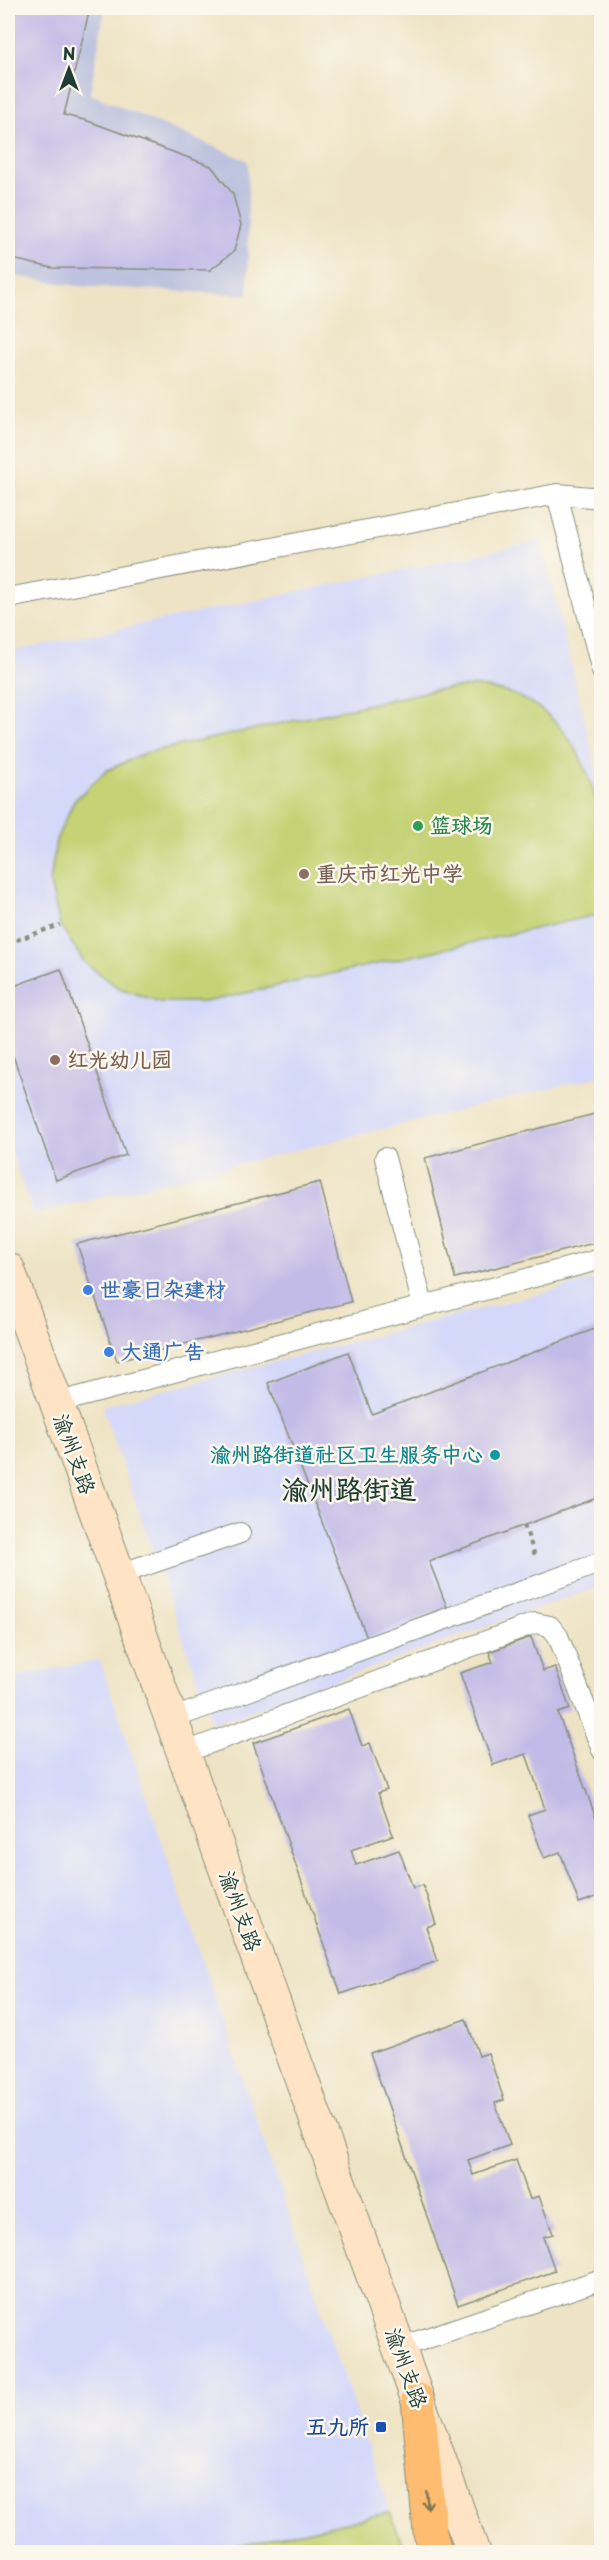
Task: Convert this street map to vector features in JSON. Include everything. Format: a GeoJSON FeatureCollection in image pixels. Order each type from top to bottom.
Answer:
{"type":"FeatureCollection","features":[{"type":"Feature","properties":{"kind":"main road"},"geometry":{"type":"LineString","coordinates":[[418,2400],[430,2532],[435,2553]]}},
{"type":"Feature","properties":{"kind":"street","name":"渝州支路"},"geometry":{"type":"LineString","coordinates":[[8,1269],[473,2553]]}},
{"type":"Feature","properties":{"kind":"lane"},"geometry":{"type":"LineString","coordinates":[[8,598],[557,494],[602,498]]}},
{"type":"Feature","properties":{"kind":"lane"},"geometry":{"type":"LineString","coordinates":[[557,494],[602,671]]}},
{"type":"Feature","properties":{"kind":"lane"},"geometry":{"type":"LineString","coordinates":[[384,1158],[423,1306]]}},
{"type":"Feature","properties":{"kind":"lane"},"geometry":{"type":"LineString","coordinates":[[56,1403],[598,1260]]}},
{"type":"Feature","properties":{"kind":"lane"},"geometry":{"type":"LineString","coordinates":[[117,1575],[240,1533]]}},
{"type":"Feature","properties":{"kind":"lane"},"geometry":{"type":"LineString","coordinates":[[171,1719],[602,1562]]}},
{"type":"Feature","properties":{"kind":"lane"},"geometry":{"type":"LineString","coordinates":[[183,1753],[535,1623],[550,1626],[558,1636],[602,1750]]}},
{"type":"Feature","properties":{"kind":"lane"},"geometry":{"type":"LineString","coordinates":[[398,2348],[602,2279]]}},
{"type":"Feature","properties":{"kind":"path"},"geometry":{"type":"LineString","coordinates":[[8,943],[60,925]]}},
{"type":"Feature","properties":{"kind":"shaded area"},"geometry":{"type":"Polygon","coordinates":[[[8,8],[105,8],[90,94],[248,161],[248,295],[77,286],[8,275],[8,8]]]}},
{"type":"Feature","properties":{"kind":"shaded area","name":"重庆市红光中学"},"geometry":{"type":"Polygon","coordinates":[[[541,541],[601,790],[601,1076],[33,1214],[8,1143],[8,652],[541,541]]]}},
{"type":"Feature","properties":{"kind":"shaded area"},"geometry":{"type":"Polygon","coordinates":[[[601,1278],[601,1586],[213,1724],[102,1406],[601,1278]]]}},
{"type":"Feature","properties":{"kind":"shaded area"},"geometry":{"type":"Polygon","coordinates":[[[100,1660],[390,2512],[212,2552],[8,2552],[8,1678],[100,1660]]]}},
{"type":"Feature","properties":{"kind":"green space"},"geometry":{"type":"Polygon","coordinates":[[[475,686],[510,693],[534,705],[564,732],[585,767],[592,786],[601,827],[603,859],[601,914],[205,1002],[160,1002],[119,988],[84,962],[60,925],[50,883],[56,840],[74,801],[106,771],[145,753],[434,690],[475,686]]]}},
{"type":"Feature","properties":{"kind":"green space"},"geometry":{"type":"Polygon","coordinates":[[[390,2512],[405,2552],[212,2552],[390,2512]]]}},
{"type":"Feature","properties":{"kind":"building"},"geometry":{"type":"Polygon","coordinates":[[[8,8],[90,8],[64,115],[88,121],[211,166],[233,194],[241,225],[234,251],[210,270],[52,268],[8,258],[8,8]]]}},
{"type":"Feature","properties":{"kind":"building","name":"红光幼儿园"},"geometry":{"type":"Polygon","coordinates":[[[61,969],[126,1155],[56,1180],[8,1041],[8,988],[61,969]]]}},
{"type":"Feature","properties":{"kind":"building"},"geometry":{"type":"Polygon","coordinates":[[[602,1112],[602,1241],[455,1278],[425,1158],[602,1112]]]}},
{"type":"Feature","properties":{"kind":"building"},"geometry":{"type":"Polygon","coordinates":[[[320,1182],[351,1302],[117,1361],[77,1244],[320,1182]]]}},
{"type":"Feature","properties":{"kind":"building"},"geometry":{"type":"Polygon","coordinates":[[[602,1326],[602,1496],[429,1561],[447,1607],[367,1638],[268,1383],[348,1352],[372,1414],[602,1326]]]}},
{"type":"Feature","properties":{"kind":"building"},"geometry":{"type":"Polygon","coordinates":[[[531,1637],[543,1671],[555,1667],[570,1709],[558,1713],[602,1835],[602,1895],[579,1903],[560,1852],[544,1858],[528,1815],[545,1809],[526,1754],[493,1765],[460,1673],[493,1662],[489,1652],[531,1637]]]}},
{"type":"Feature","properties":{"kind":"building"},"geometry":{"type":"Polygon","coordinates":[[[349,1709],[362,1746],[370,1743],[387,1790],[378,1793],[393,1835],[351,1850],[356,1865],[399,1850],[413,1888],[423,1885],[436,1924],[426,1927],[438,1961],[341,1994],[253,1743],[349,1709]]]}},
{"type":"Feature","properties":{"kind":"building"},"geometry":{"type":"Polygon","coordinates":[[[466,2019],[479,2056],[488,2053],[504,2100],[495,2103],[510,2145],[468,2160],[473,2175],[516,2160],[530,2199],[539,2196],[553,2234],[543,2237],[555,2271],[458,2305],[370,2053],[466,2019]]]}},
{"type":"Feature","properties":{"kind":"place","name":"篮球场"},"geometry":{"type":"Point","coordinates":[418,826]}},
{"type":"Feature","properties":{"kind":"place","name":"重庆市红光中学"},"geometry":{"type":"Point","coordinates":[304,874]}},
{"type":"Feature","properties":{"kind":"place","name":"红光幼儿园"},"geometry":{"type":"Point","coordinates":[55,1060]}},
{"type":"Feature","properties":{"kind":"place","name":"世豪日杂建材"},"geometry":{"type":"Point","coordinates":[88,1290]}},
{"type":"Feature","properties":{"kind":"place","name":"大通广告"},"geometry":{"type":"Point","coordinates":[109,1352]}},
{"type":"Feature","properties":{"kind":"place","name":"渝州路街道社区卫生服务中心"},"geometry":{"type":"Point","coordinates":[495,1455]}},
{"type":"Feature","properties":{"kind":"place","name":"五九所"},"geometry":{"type":"Point","coordinates":[381,2427]}},
{"type":"Feature","properties":{"kind":"district","name":"渝州路街道"},"geometry":{"type":"Point","coordinates":[349,1490]}}]}
